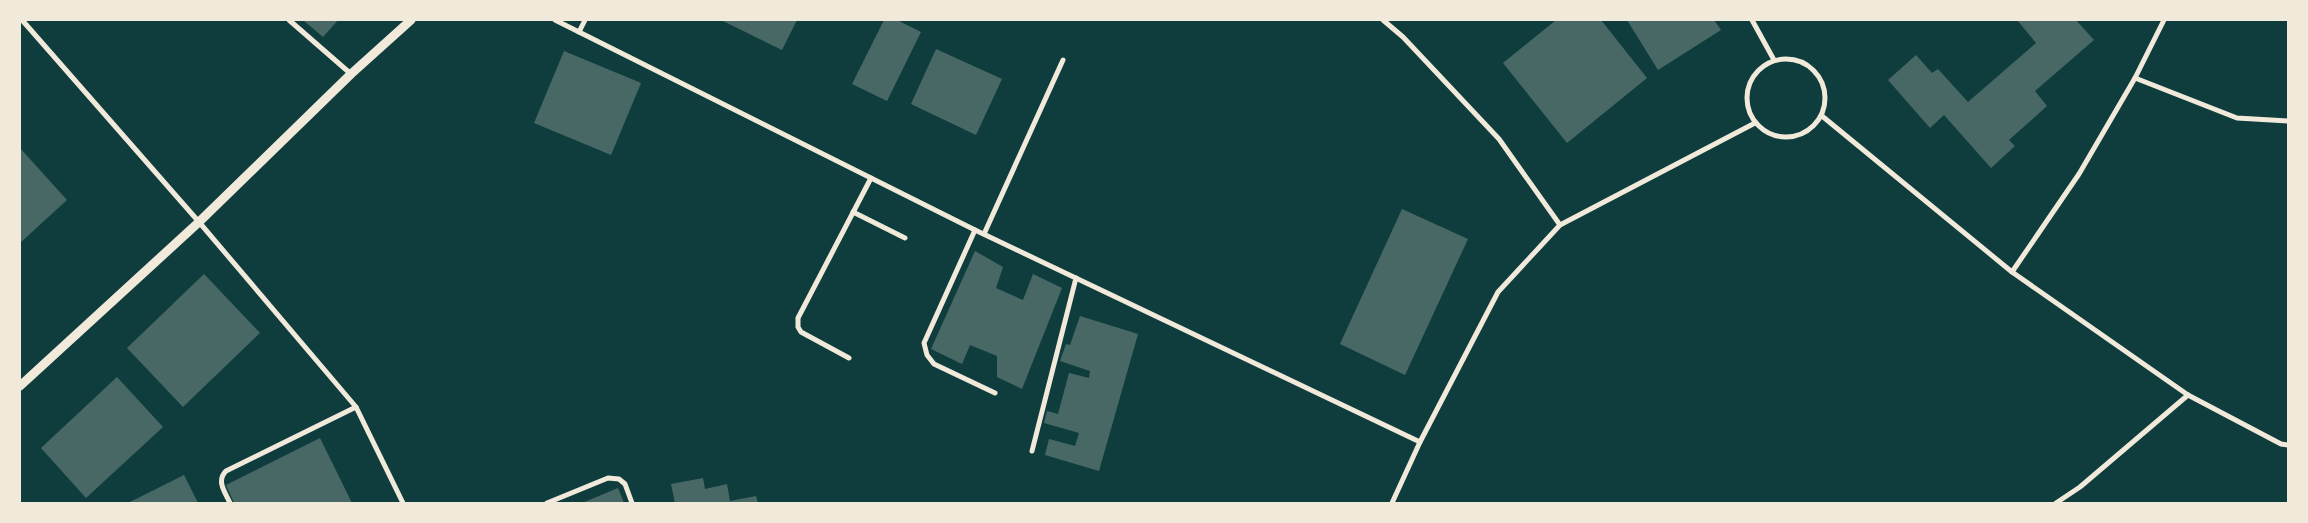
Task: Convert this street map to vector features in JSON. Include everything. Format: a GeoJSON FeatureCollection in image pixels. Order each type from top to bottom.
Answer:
{"type":"FeatureCollection","features":[{"type":"Feature","properties":{"kind":"street"},"geometry":{"type":"LineString","coordinates":[[22,20],[199,222],[356,407],[403,503]]}},
{"type":"Feature","properties":{"kind":"street"},"geometry":{"type":"LineString","coordinates":[[288,20],[351,74]]}},
{"type":"Feature","properties":{"kind":"street"},"geometry":{"type":"LineString","coordinates":[[20,386],[199,222],[351,74],[410,20]]}},
{"type":"Feature","properties":{"kind":"street"},"geometry":{"type":"LineString","coordinates":[[555,20],[975,230],[1420,442]]}},
{"type":"Feature","properties":{"kind":"street"},"geometry":{"type":"LineString","coordinates":[[579,32],[584,20]]}},
{"type":"Feature","properties":{"kind":"street"},"geometry":{"type":"LineString","coordinates":[[1383,20],[1403,37],[1498,139],[1560,225]]}},
{"type":"Feature","properties":{"kind":"street"},"geometry":{"type":"LineString","coordinates":[[1752,20],[1774,60]]}},
{"type":"Feature","properties":{"kind":"street"},"geometry":{"type":"LineString","coordinates":[[2012,272],[2079,174],[2135,78],[2164,20]]}},
{"type":"Feature","properties":{"kind":"street"},"geometry":{"type":"LineString","coordinates":[[1786,58],[1800,61],[1811,68],[1820,78],[1825,96],[1822,116],[1814,127],[1803,134],[1790,138],[1777,137],[1765,132],[1755,123],[1749,112],[1746,100],[1748,87],[1758,71],[1774,60],[1786,58]]}},
{"type":"Feature","properties":{"kind":"street"},"geometry":{"type":"LineString","coordinates":[[984,234],[1063,60]]}},
{"type":"Feature","properties":{"kind":"street"},"geometry":{"type":"LineString","coordinates":[[2135,78],[2237,118],[2288,121]]}},
{"type":"Feature","properties":{"kind":"street"},"geometry":{"type":"LineString","coordinates":[[1822,116],[2012,272],[2188,395],[2281,444],[2288,445]]}},
{"type":"Feature","properties":{"kind":"street"},"geometry":{"type":"LineString","coordinates":[[1392,503],[1420,442],[1498,292],[1560,225],[1755,123]]}},
{"type":"Feature","properties":{"kind":"street"},"geometry":{"type":"LineString","coordinates":[[849,358],[801,332],[798,327],[798,318],[871,178]]}},
{"type":"Feature","properties":{"kind":"street"},"geometry":{"type":"LineString","coordinates":[[853,212],[904,238]]}},
{"type":"Feature","properties":{"kind":"street"},"geometry":{"type":"LineString","coordinates":[[975,230],[924,343],[926,355],[934,364],[995,394]]}},
{"type":"Feature","properties":{"kind":"street"},"geometry":{"type":"LineString","coordinates":[[1032,451],[1076,278]]}},
{"type":"Feature","properties":{"kind":"street"},"geometry":{"type":"LineString","coordinates":[[2056,503],[2080,487],[2188,395]]}},
{"type":"Feature","properties":{"kind":"street"},"geometry":{"type":"LineString","coordinates":[[230,503],[220,481],[226,471],[356,407]]}},
{"type":"Feature","properties":{"kind":"street"},"geometry":{"type":"LineString","coordinates":[[546,503],[608,478],[619,479],[624,484],[632,503]]}},
{"type":"Feature","properties":{"kind":"building"},"geometry":{"type":"Polygon","coordinates":[[[303,20],[338,20],[323,37],[303,20]]]}},
{"type":"Feature","properties":{"kind":"building"},"geometry":{"type":"Polygon","coordinates":[[[721,20],[797,20],[782,50],[721,20]]]}},
{"type":"Feature","properties":{"kind":"building"},"geometry":{"type":"Polygon","coordinates":[[[884,20],[897,20],[921,32],[887,101],[852,84],[884,20]]]}},
{"type":"Feature","properties":{"kind":"building"},"geometry":{"type":"Polygon","coordinates":[[[1556,20],[1601,20],[1647,78],[1567,143],[1503,63],[1556,20]]]}},
{"type":"Feature","properties":{"kind":"building"},"geometry":{"type":"Polygon","coordinates":[[[1627,20],[1714,20],[1721,30],[1658,70],[1627,20]]]}},
{"type":"Feature","properties":{"kind":"building"},"geometry":{"type":"Polygon","coordinates":[[[2017,20],[2076,20],[2094,40],[2035,91],[2047,106],[2009,140],[2015,146],[1991,168],[1944,115],[1930,128],[1888,80],[1916,55],[1932,73],[1938,69],[1968,102],[2036,43],[2017,20]]]}},
{"type":"Feature","properties":{"kind":"building"},"geometry":{"type":"Polygon","coordinates":[[[936,49],[1002,79],[976,135],[911,104],[936,49]]]}},
{"type":"Feature","properties":{"kind":"building"},"geometry":{"type":"Polygon","coordinates":[[[564,51],[641,83],[611,155],[534,123],[564,51]]]}},
{"type":"Feature","properties":{"kind":"building"},"geometry":{"type":"Polygon","coordinates":[[[20,148],[67,200],[20,243],[20,148]]]}},
{"type":"Feature","properties":{"kind":"building"},"geometry":{"type":"Polygon","coordinates":[[[1402,209],[1468,239],[1405,375],[1340,344],[1402,209]]]}},
{"type":"Feature","properties":{"kind":"building"},"geometry":{"type":"Polygon","coordinates":[[[975,251],[1003,267],[996,288],[1023,300],[1033,274],[1062,288],[1022,389],[997,377],[997,356],[970,345],[962,364],[931,349],[975,251]]]}},
{"type":"Feature","properties":{"kind":"building"},"geometry":{"type":"Polygon","coordinates":[[[204,274],[260,333],[183,407],[127,348],[204,274]]]}},
{"type":"Feature","properties":{"kind":"building"},"geometry":{"type":"Polygon","coordinates":[[[1080,316],[1138,334],[1099,471],[1045,455],[1049,439],[1075,446],[1079,433],[1044,423],[1047,411],[1058,414],[1069,373],[1089,378],[1090,371],[1060,361],[1066,344],[1070,345],[1080,316]]]}},
{"type":"Feature","properties":{"kind":"building"},"geometry":{"type":"Polygon","coordinates":[[[117,377],[163,427],[86,498],[41,448],[117,377]]]}},
{"type":"Feature","properties":{"kind":"building"},"geometry":{"type":"Polygon","coordinates":[[[320,438],[352,503],[234,503],[226,485],[320,438]]]}},
{"type":"Feature","properties":{"kind":"building"},"geometry":{"type":"Polygon","coordinates":[[[184,475],[198,503],[128,503],[184,475]]]}},
{"type":"Feature","properties":{"kind":"building"},"geometry":{"type":"Polygon","coordinates":[[[703,478],[705,489],[727,484],[730,501],[756,496],[758,503],[675,503],[671,484],[703,478]]]}},
{"type":"Feature","properties":{"kind":"building"},"geometry":{"type":"Polygon","coordinates":[[[618,488],[624,503],[582,503],[618,488]]]}}]}
